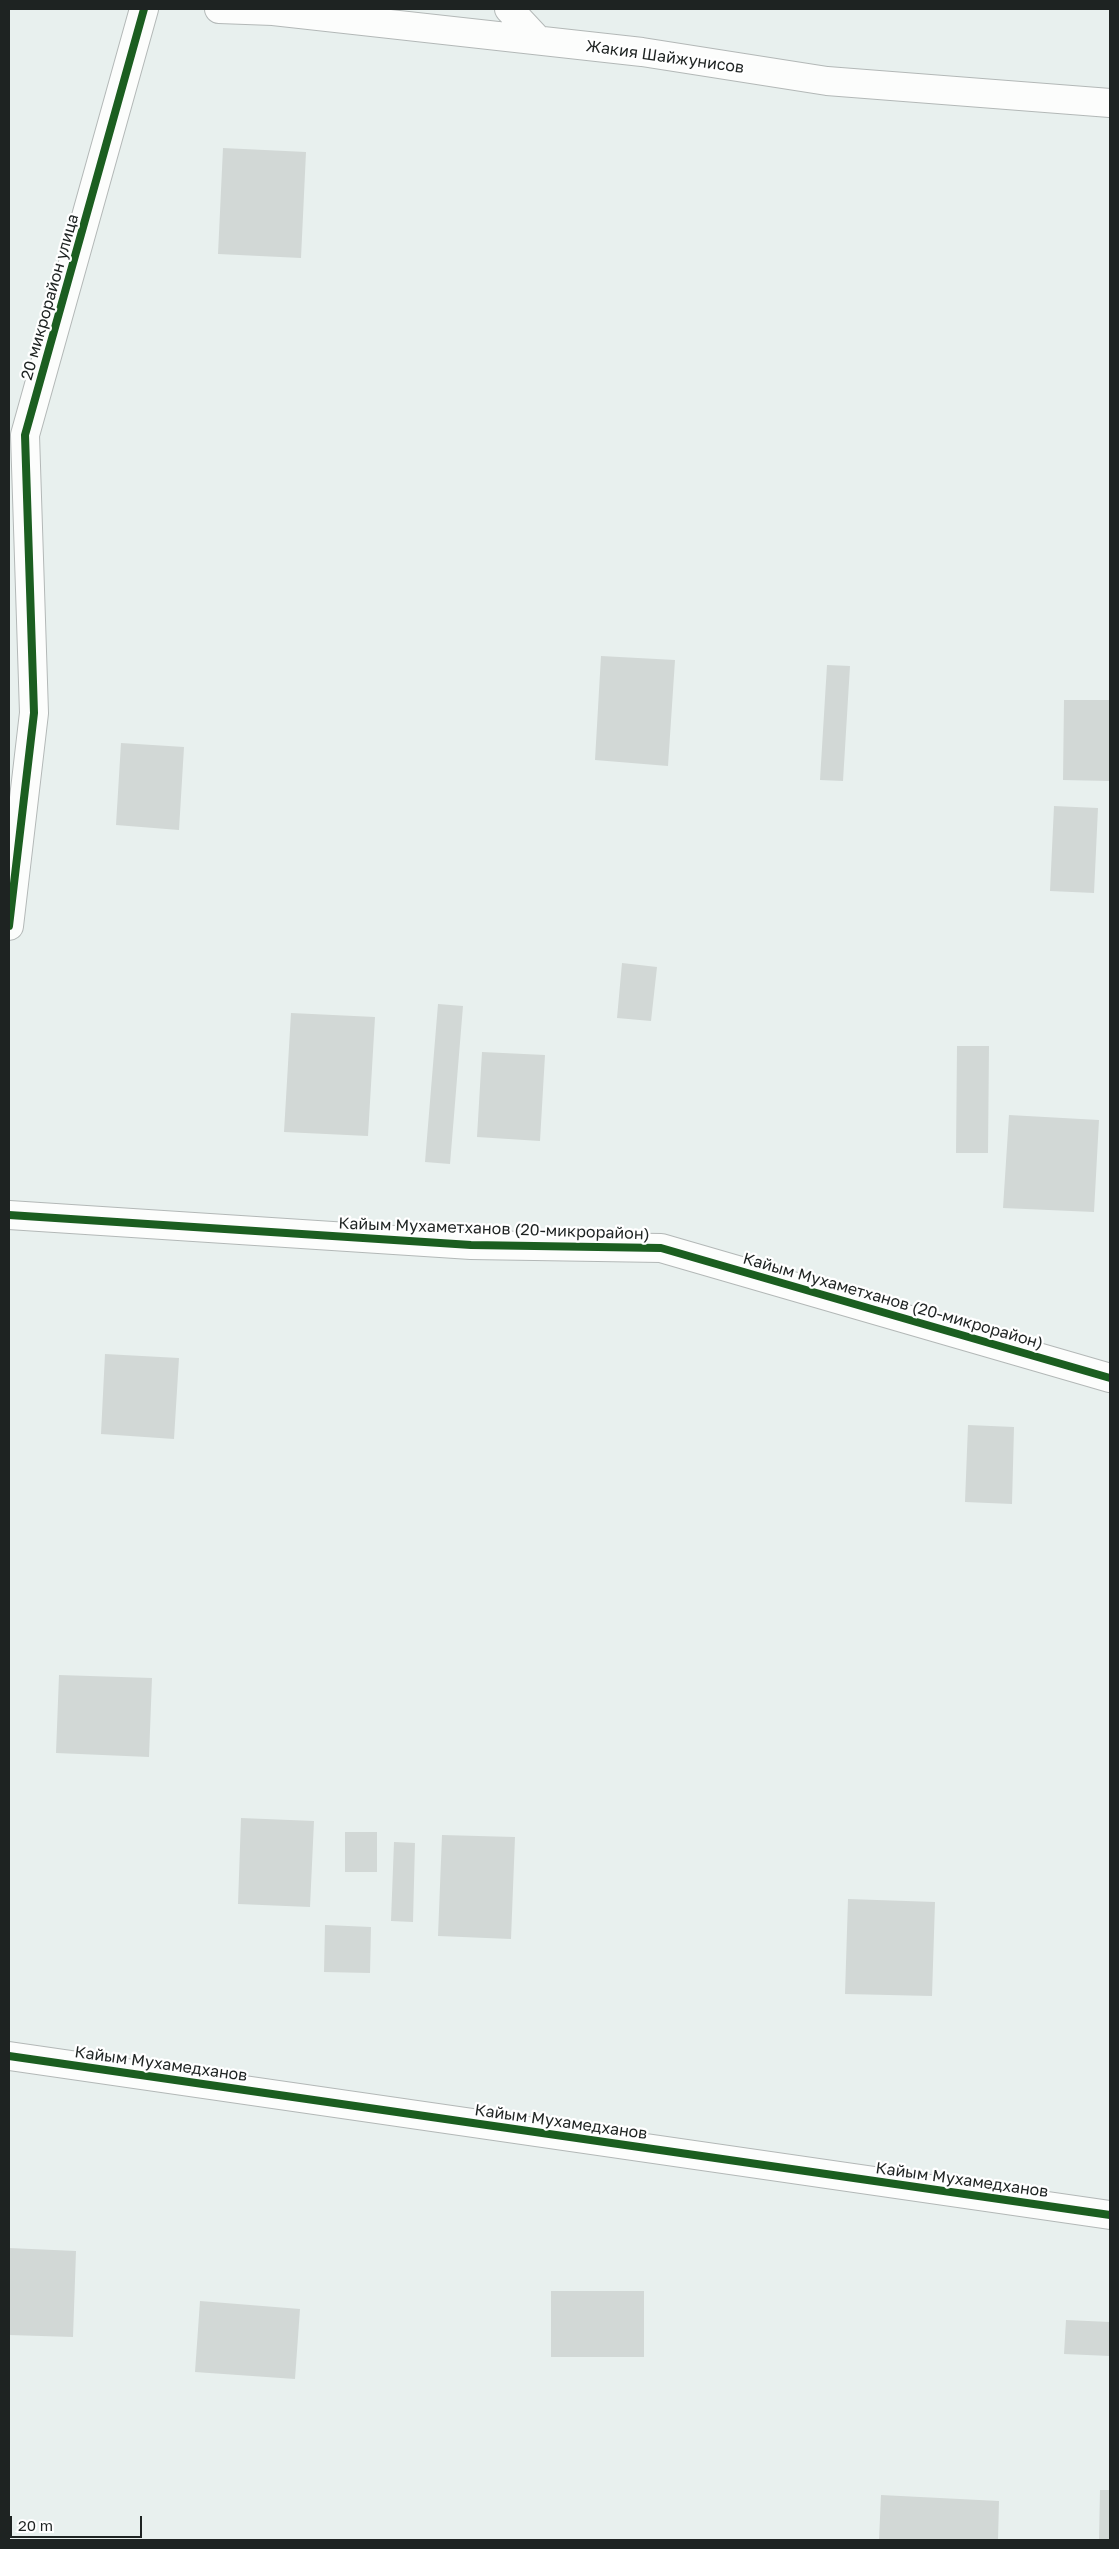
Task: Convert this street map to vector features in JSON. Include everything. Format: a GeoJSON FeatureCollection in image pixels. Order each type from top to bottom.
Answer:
{"type":"FeatureCollection","features":[{"type":"Feature","properties":{"kind":"street","name":"20 микрорайон улица"},"geometry":{"type":"LineString","coordinates":[[9,926],[34,713],[25,434],[144,9]]}},
{"type":"Feature","properties":{"kind":"street","name":"Жакия Шайжунисов"},"geometry":{"type":"LineString","coordinates":[[219,9],[275,10],[642,52],[827,81],[1110,103]]}},
{"type":"Feature","properties":{"kind":"street"},"geometry":{"type":"LineString","coordinates":[[509,9],[538,40]]}},
{"type":"Feature","properties":{"kind":"street","name":"Кайым Мухаметханов (20-микрорайон)"},"geometry":{"type":"LineString","coordinates":[[9,1215],[471,1245],[661,1248],[1110,1378]]}},
{"type":"Feature","properties":{"kind":"street","name":"Кайым Мухамедханов"},"geometry":{"type":"LineString","coordinates":[[9,2056],[1110,2215]]}},
{"type":"Feature","properties":{"kind":"building"},"geometry":{"type":"Polygon","coordinates":[[[223,148],[306,152],[301,258],[218,254],[223,148]]]}},
{"type":"Feature","properties":{"kind":"building"},"geometry":{"type":"Polygon","coordinates":[[[601,656],[675,660],[668,766],[595,760],[601,656]]]}},
{"type":"Feature","properties":{"kind":"building"},"geometry":{"type":"Polygon","coordinates":[[[827,665],[850,666],[843,781],[820,780],[827,665]]]}},
{"type":"Feature","properties":{"kind":"building"},"geometry":{"type":"Polygon","coordinates":[[[1064,700],[1110,700],[1110,781],[1063,780],[1064,700]]]}},
{"type":"Feature","properties":{"kind":"building"},"geometry":{"type":"Polygon","coordinates":[[[121,743],[184,747],[179,830],[116,825],[121,743]]]}},
{"type":"Feature","properties":{"kind":"building"},"geometry":{"type":"Polygon","coordinates":[[[1054,806],[1098,808],[1094,893],[1050,891],[1054,806]]]}},
{"type":"Feature","properties":{"kind":"building"},"geometry":{"type":"Polygon","coordinates":[[[622,963],[657,967],[651,1021],[617,1018],[622,963]]]}},
{"type":"Feature","properties":{"kind":"building"},"geometry":{"type":"Polygon","coordinates":[[[438,1004],[463,1006],[450,1164],[425,1162],[438,1004]]]}},
{"type":"Feature","properties":{"kind":"building"},"geometry":{"type":"Polygon","coordinates":[[[291,1013],[375,1017],[368,1136],[284,1132],[291,1013]]]}},
{"type":"Feature","properties":{"kind":"building"},"geometry":{"type":"Polygon","coordinates":[[[957,1046],[989,1046],[988,1153],[956,1153],[957,1046]]]}},
{"type":"Feature","properties":{"kind":"building"},"geometry":{"type":"Polygon","coordinates":[[[482,1052],[545,1055],[540,1141],[477,1137],[482,1052]]]}},
{"type":"Feature","properties":{"kind":"building"},"geometry":{"type":"Polygon","coordinates":[[[1009,1115],[1099,1120],[1094,1212],[1003,1208],[1009,1115]]]}},
{"type":"Feature","properties":{"kind":"building"},"geometry":{"type":"Polygon","coordinates":[[[105,1354],[179,1358],[174,1439],[101,1434],[105,1354]]]}},
{"type":"Feature","properties":{"kind":"building"},"geometry":{"type":"Polygon","coordinates":[[[968,1425],[1014,1427],[1012,1504],[965,1502],[968,1425]]]}},
{"type":"Feature","properties":{"kind":"building"},"geometry":{"type":"Polygon","coordinates":[[[59,1675],[152,1678],[149,1757],[56,1753],[59,1675]]]}},
{"type":"Feature","properties":{"kind":"building"},"geometry":{"type":"Polygon","coordinates":[[[241,1818],[314,1821],[310,1907],[238,1904],[241,1818]]]}},
{"type":"Feature","properties":{"kind":"building"},"geometry":{"type":"Polygon","coordinates":[[[345,1832],[377,1832],[377,1872],[345,1872],[345,1832]]]}},
{"type":"Feature","properties":{"kind":"building"},"geometry":{"type":"Polygon","coordinates":[[[442,1835],[515,1837],[511,1939],[438,1936],[442,1835]]]}},
{"type":"Feature","properties":{"kind":"building"},"geometry":{"type":"Polygon","coordinates":[[[394,1842],[415,1843],[413,1922],[391,1921],[394,1842]]]}},
{"type":"Feature","properties":{"kind":"building"},"geometry":{"type":"Polygon","coordinates":[[[848,1899],[935,1902],[932,1996],[845,1994],[848,1899]]]}},
{"type":"Feature","properties":{"kind":"building"},"geometry":{"type":"Polygon","coordinates":[[[325,1925],[371,1927],[370,1973],[324,1972],[325,1925]]]}},
{"type":"Feature","properties":{"kind":"building"},"geometry":{"type":"Polygon","coordinates":[[[9,2248],[76,2251],[73,2337],[9,2335],[9,2248]]]}},
{"type":"Feature","properties":{"kind":"building"},"geometry":{"type":"Polygon","coordinates":[[[551,2291],[644,2291],[644,2357],[551,2357],[551,2291]]]}},
{"type":"Feature","properties":{"kind":"building"},"geometry":{"type":"Polygon","coordinates":[[[200,2301],[300,2309],[295,2379],[195,2372],[200,2301]]]}},
{"type":"Feature","properties":{"kind":"building"},"geometry":{"type":"Polygon","coordinates":[[[1066,2320],[1110,2322],[1110,2356],[1064,2354],[1066,2320]]]}},
{"type":"Feature","properties":{"kind":"building"},"geometry":{"type":"Polygon","coordinates":[[[1100,2490],[1110,2490],[1110,2540],[1099,2540],[1100,2490]]]}},
{"type":"Feature","properties":{"kind":"building"},"geometry":{"type":"Polygon","coordinates":[[[881,2495],[999,2501],[998,2540],[879,2540],[881,2495]]]}},
{"type":"Feature","properties":{"kind":"cycle path"},"geometry":{"type":"LineString","coordinates":[[9,926],[34,713],[25,435],[144,9]]}},
{"type":"Feature","properties":{"kind":"cycle path"},"geometry":{"type":"LineString","coordinates":[[9,1215],[471,1245],[661,1248],[1110,1378]]}},
{"type":"Feature","properties":{"kind":"cycle path"},"geometry":{"type":"LineString","coordinates":[[9,2056],[1110,2215]]}}]}
